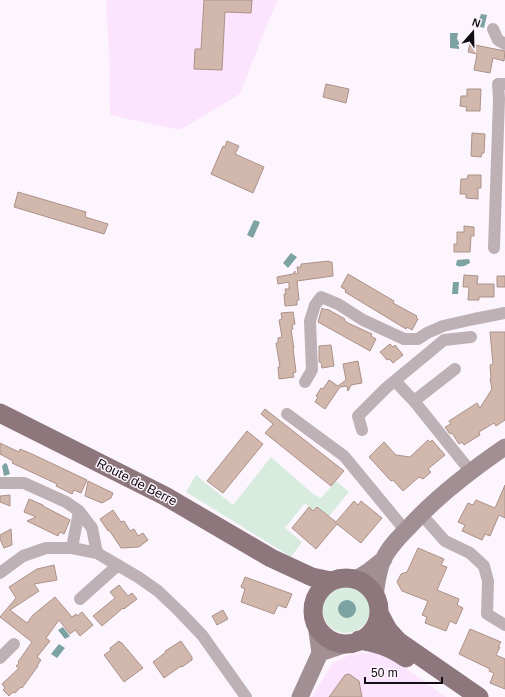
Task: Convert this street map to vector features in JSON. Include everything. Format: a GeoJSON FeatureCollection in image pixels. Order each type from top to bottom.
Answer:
{"type":"FeatureCollection","features":[{"type":"Feature","properties":{"kind":"main road","name":"Route de Berre"},"geometry":{"type":"LineString","coordinates":[[0,413],[165,496],[270,558],[312,577],[331,581]]}},
{"type":"Feature","properties":{"kind":"main road","name":"Route de Berre"},"geometry":{"type":"LineString","coordinates":[[270,558],[289,573],[310,595],[314,605]]}},
{"type":"Feature","properties":{"kind":"main road"},"geometry":{"type":"LineString","coordinates":[[463,697],[395,650],[384,645],[355,642],[340,643],[330,639],[322,633],[316,624],[313,615],[317,596],[323,587],[331,581],[343,578],[356,579],[368,586],[388,630],[398,641],[479,697]]}},
{"type":"Feature","properties":{"kind":"main road"},"geometry":{"type":"LineString","coordinates":[[355,642],[369,634],[376,624],[377,605]]}},
{"type":"Feature","properties":{"kind":"street"},"geometry":{"type":"LineString","coordinates":[[492,29],[498,40],[505,44]]}},
{"type":"Feature","properties":{"kind":"street"},"geometry":{"type":"LineString","coordinates":[[494,248],[500,187],[498,84],[505,84]]}},
{"type":"Feature","properties":{"kind":"street"},"geometry":{"type":"LineString","coordinates":[[305,382],[312,370],[310,321],[315,305],[321,297],[338,304],[363,320],[404,339],[418,338],[443,326],[505,313]]}},
{"type":"Feature","properties":{"kind":"street"},"geometry":{"type":"LineString","coordinates":[[362,430],[358,416],[395,381],[444,340],[471,337]]}},
{"type":"Feature","properties":{"kind":"street"},"geometry":{"type":"LineString","coordinates":[[414,401],[455,369]]}},
{"type":"Feature","properties":{"kind":"street"},"geometry":{"type":"LineString","coordinates":[[395,381],[414,401],[471,472]]}},
{"type":"Feature","properties":{"kind":"street"},"geometry":{"type":"LineString","coordinates":[[286,414],[344,456],[405,530]]}},
{"type":"Feature","properties":{"kind":"street"},"geometry":{"type":"LineString","coordinates":[[377,605],[378,575],[391,546],[421,514],[450,487],[505,448]]}},
{"type":"Feature","properties":{"kind":"street"},"geometry":{"type":"LineString","coordinates":[[0,482],[24,483],[66,502],[80,511],[92,528],[97,554]]}},
{"type":"Feature","properties":{"kind":"street"},"geometry":{"type":"LineString","coordinates":[[72,548],[80,511]]}},
{"type":"Feature","properties":{"kind":"street"},"geometry":{"type":"LineString","coordinates":[[421,514],[445,541],[470,553],[484,566],[488,580],[487,614],[505,625]]}},
{"type":"Feature","properties":{"kind":"street"},"geometry":{"type":"LineString","coordinates":[[0,573],[22,556],[46,548],[72,548],[97,554],[138,577],[158,591],[180,612],[202,635],[246,697]]}},
{"type":"Feature","properties":{"kind":"street"},"geometry":{"type":"LineString","coordinates":[[356,579],[369,572],[384,559]]}},
{"type":"Feature","properties":{"kind":"street"},"geometry":{"type":"LineString","coordinates":[[80,599],[118,565]]}},
{"type":"Feature","properties":{"kind":"street"},"geometry":{"type":"LineString","coordinates":[[299,696],[320,653],[316,624]]}},
{"type":"Feature","properties":{"kind":"street"},"geometry":{"type":"LineString","coordinates":[[320,653],[355,642]]}},
{"type":"Feature","properties":{"kind":"street"},"geometry":{"type":"LineString","coordinates":[[0,658],[14,644]]}},
{"type":"Feature","properties":{"kind":"shaded area"},"geometry":{"type":"Polygon","coordinates":[[[106,0],[278,0],[240,94],[180,130],[110,115],[106,0]]]}},
{"type":"Feature","properties":{"kind":"shaded area"},"geometry":{"type":"Polygon","coordinates":[[[481,14],[487,15],[484,28],[477,26],[481,14]]]}},
{"type":"Feature","properties":{"kind":"shaded area"},"geometry":{"type":"Polygon","coordinates":[[[450,33],[458,33],[457,39],[459,42],[459,49],[450,48],[450,33]]]}},
{"type":"Feature","properties":{"kind":"shaded area"},"geometry":{"type":"Polygon","coordinates":[[[254,220],[260,222],[253,238],[247,235],[254,220]]]}},
{"type":"Feature","properties":{"kind":"shaded area"},"geometry":{"type":"Polygon","coordinates":[[[291,253],[297,257],[288,268],[283,263],[291,253]]]}},
{"type":"Feature","properties":{"kind":"shaded area"},"geometry":{"type":"Polygon","coordinates":[[[469,259],[470,263],[466,265],[456,265],[457,260],[469,259]]]}},
{"type":"Feature","properties":{"kind":"shaded area"},"geometry":{"type":"Polygon","coordinates":[[[453,282],[459,282],[458,294],[452,294],[453,282]]]}},
{"type":"Feature","properties":{"kind":"shaded area"},"geometry":{"type":"Polygon","coordinates":[[[271,457],[313,494],[321,498],[336,481],[349,492],[329,516],[317,507],[314,511],[305,503],[285,528],[302,542],[291,557],[186,492],[196,475],[233,505],[271,457]]]}},
{"type":"Feature","properties":{"kind":"shaded area"},"geometry":{"type":"Polygon","coordinates":[[[5,463],[7,464],[10,474],[4,476],[2,466],[5,463]]]}},
{"type":"Feature","properties":{"kind":"shaded area"},"geometry":{"type":"Polygon","coordinates":[[[341,585],[351,585],[363,592],[370,604],[370,614],[363,626],[351,633],[341,633],[333,629],[326,622],[322,614],[322,604],[326,596],[333,589],[341,585]]]}},
{"type":"Feature","properties":{"kind":"shaded area"},"geometry":{"type":"Polygon","coordinates":[[[347,600],[353,603],[356,609],[353,615],[347,618],[341,615],[338,609],[341,603],[347,600]]]}},
{"type":"Feature","properties":{"kind":"shaded area"},"geometry":{"type":"Polygon","coordinates":[[[63,627],[70,636],[65,639],[58,630],[63,627]]]}},
{"type":"Feature","properties":{"kind":"shaded area"},"geometry":{"type":"Polygon","coordinates":[[[59,644],[65,648],[57,658],[51,654],[59,644]]]}},
{"type":"Feature","properties":{"kind":"shaded area"},"geometry":{"type":"Polygon","coordinates":[[[377,652],[394,660],[446,697],[312,697],[332,664],[351,654],[377,652]]]}},
{"type":"Feature","properties":{"kind":"building"},"geometry":{"type":"Polygon","coordinates":[[[204,0],[252,0],[251,13],[225,12],[222,70],[194,69],[195,49],[201,49],[204,0]]]}},
{"type":"Feature","properties":{"kind":"building"},"geometry":{"type":"Polygon","coordinates":[[[470,44],[505,51],[504,61],[493,58],[490,73],[474,70],[477,54],[468,52],[470,44]]]}},
{"type":"Feature","properties":{"kind":"building"},"geometry":{"type":"Polygon","coordinates":[[[326,84],[349,89],[346,103],[323,97],[326,84]]]}},
{"type":"Feature","properties":{"kind":"building"},"geometry":{"type":"Polygon","coordinates":[[[467,89],[481,89],[480,111],[466,111],[467,107],[460,106],[461,96],[467,96],[467,89]]]}},
{"type":"Feature","properties":{"kind":"building"},"geometry":{"type":"Polygon","coordinates":[[[472,133],[485,134],[484,153],[482,153],[481,157],[471,156],[472,133]]]}},
{"type":"Feature","properties":{"kind":"building"},"geometry":{"type":"Polygon","coordinates":[[[227,141],[239,146],[235,154],[264,167],[253,193],[211,174],[223,146],[225,147],[227,141]]]}},
{"type":"Feature","properties":{"kind":"building"},"geometry":{"type":"Polygon","coordinates":[[[468,175],[481,175],[481,188],[478,188],[478,199],[466,198],[466,194],[460,194],[461,179],[467,179],[468,175]]]}},
{"type":"Feature","properties":{"kind":"building"},"geometry":{"type":"Polygon","coordinates":[[[18,192],[86,212],[85,217],[108,224],[104,234],[14,207],[18,192]]]}},
{"type":"Feature","properties":{"kind":"building"},"geometry":{"type":"Polygon","coordinates":[[[464,226],[474,227],[474,236],[471,236],[470,252],[454,252],[454,244],[457,244],[457,232],[464,232],[464,226]]]}},
{"type":"Feature","properties":{"kind":"building"},"geometry":{"type":"Polygon","coordinates":[[[332,262],[333,276],[297,281],[299,300],[297,300],[297,305],[285,306],[284,294],[286,294],[285,289],[289,289],[289,282],[278,284],[277,277],[293,274],[295,271],[295,274],[298,273],[297,267],[301,267],[301,264],[332,262]]]}},
{"type":"Feature","properties":{"kind":"building"},"geometry":{"type":"Polygon","coordinates":[[[348,274],[394,301],[393,303],[417,316],[416,317],[418,319],[412,330],[407,327],[406,329],[345,292],[346,290],[341,287],[348,274]]]}},
{"type":"Feature","properties":{"kind":"building"},"geometry":{"type":"Polygon","coordinates":[[[464,275],[478,276],[477,284],[494,284],[494,297],[479,297],[479,300],[468,300],[469,287],[463,287],[464,275]]]}},
{"type":"Feature","properties":{"kind":"building"},"geometry":{"type":"Polygon","coordinates":[[[497,276],[505,276],[505,287],[497,287],[497,276]]]}},
{"type":"Feature","properties":{"kind":"building"},"geometry":{"type":"Polygon","coordinates":[[[322,308],[327,309],[345,319],[344,320],[348,323],[372,334],[371,336],[376,339],[370,351],[318,322],[322,308]]]}},
{"type":"Feature","properties":{"kind":"building"},"geometry":{"type":"Polygon","coordinates":[[[293,312],[295,324],[292,325],[293,329],[291,330],[296,372],[293,373],[294,377],[279,379],[278,367],[280,367],[276,343],[278,343],[278,338],[282,337],[279,320],[282,319],[281,313],[293,312]]]}},
{"type":"Feature","properties":{"kind":"building"},"geometry":{"type":"Polygon","coordinates":[[[490,332],[505,332],[505,420],[496,426],[494,423],[479,432],[480,435],[464,445],[462,442],[459,444],[452,433],[450,434],[445,427],[451,424],[449,421],[477,403],[480,408],[492,389],[490,365],[493,364],[490,332]]]}},
{"type":"Feature","properties":{"kind":"building"},"geometry":{"type":"Polygon","coordinates":[[[390,344],[393,347],[395,345],[403,355],[393,363],[389,359],[387,360],[380,352],[390,344]]]}},
{"type":"Feature","properties":{"kind":"building"},"geometry":{"type":"Polygon","coordinates":[[[331,345],[334,366],[322,368],[321,362],[319,362],[319,346],[331,345]]]}},
{"type":"Feature","properties":{"kind":"building"},"geometry":{"type":"Polygon","coordinates":[[[358,361],[362,383],[351,385],[348,391],[347,386],[340,387],[325,409],[315,402],[318,397],[316,396],[321,388],[323,389],[329,380],[338,386],[346,380],[343,364],[358,361]]]}},
{"type":"Feature","properties":{"kind":"building"},"geometry":{"type":"Polygon","coordinates":[[[265,409],[344,471],[331,486],[265,433],[273,424],[261,414],[265,409]]]}},
{"type":"Feature","properties":{"kind":"building"},"geometry":{"type":"Polygon","coordinates":[[[247,431],[263,444],[223,493],[207,481],[247,431]]]}},
{"type":"Feature","properties":{"kind":"building"},"geometry":{"type":"Polygon","coordinates":[[[428,440],[430,442],[432,440],[445,455],[428,469],[431,472],[423,479],[419,477],[403,491],[393,480],[391,481],[369,457],[384,442],[396,455],[410,457],[428,440]]]}},
{"type":"Feature","properties":{"kind":"building"},"geometry":{"type":"Polygon","coordinates":[[[0,443],[19,452],[20,449],[32,454],[87,480],[81,493],[74,490],[72,494],[56,486],[57,484],[12,463],[13,461],[0,454],[0,443]]]}},
{"type":"Feature","properties":{"kind":"building"},"geometry":{"type":"Polygon","coordinates":[[[88,481],[113,493],[111,498],[102,503],[85,496],[88,481]]]}},
{"type":"Feature","properties":{"kind":"building"},"geometry":{"type":"Polygon","coordinates":[[[505,485],[505,518],[499,515],[490,536],[485,534],[482,540],[462,531],[465,525],[458,522],[468,503],[473,505],[476,500],[495,508],[505,485]]]}},
{"type":"Feature","properties":{"kind":"building"},"geometry":{"type":"Polygon","coordinates":[[[10,495],[10,506],[0,502],[0,496],[10,495]]]}},
{"type":"Feature","properties":{"kind":"building"},"geometry":{"type":"Polygon","coordinates":[[[29,499],[70,520],[64,534],[60,532],[58,536],[27,521],[36,517],[24,512],[29,499]]]}},
{"type":"Feature","properties":{"kind":"building"},"geometry":{"type":"Polygon","coordinates":[[[354,501],[358,505],[361,501],[382,518],[361,543],[337,524],[316,549],[292,528],[309,507],[313,511],[317,507],[336,522],[354,501]]]}},
{"type":"Feature","properties":{"kind":"building"},"geometry":{"type":"Polygon","coordinates":[[[113,510],[121,522],[124,521],[130,531],[134,529],[138,536],[143,533],[148,540],[139,547],[121,548],[100,519],[113,510]]]}},
{"type":"Feature","properties":{"kind":"building"},"geometry":{"type":"Polygon","coordinates":[[[11,529],[12,545],[4,548],[0,535],[11,529]]]}},
{"type":"Feature","properties":{"kind":"building"},"geometry":{"type":"Polygon","coordinates":[[[418,548],[444,559],[441,565],[447,567],[437,590],[459,599],[457,605],[463,608],[456,624],[450,621],[446,631],[425,623],[427,617],[422,615],[428,601],[402,591],[397,582],[401,574],[407,572],[418,548]]]}},
{"type":"Feature","properties":{"kind":"building"},"geometry":{"type":"Polygon","coordinates":[[[54,565],[57,580],[34,584],[39,591],[10,610],[27,623],[33,615],[55,597],[72,617],[76,614],[77,616],[82,612],[93,625],[80,636],[75,630],[70,634],[59,620],[46,638],[50,641],[37,657],[41,660],[38,666],[22,688],[21,687],[9,696],[3,690],[5,688],[2,684],[19,668],[16,666],[19,663],[18,662],[32,642],[0,617],[16,598],[9,587],[37,569],[54,565]]]}},
{"type":"Feature","properties":{"kind":"building"},"geometry":{"type":"Polygon","coordinates":[[[245,577],[292,594],[286,608],[278,605],[274,614],[241,602],[245,589],[241,587],[245,577]]]}},
{"type":"Feature","properties":{"kind":"building"},"geometry":{"type":"Polygon","coordinates":[[[119,585],[128,596],[132,593],[137,599],[124,609],[123,608],[102,626],[93,616],[115,598],[110,592],[119,585]]]}},
{"type":"Feature","properties":{"kind":"building"},"geometry":{"type":"Polygon","coordinates":[[[223,610],[228,619],[217,625],[212,616],[223,610]]]}},
{"type":"Feature","properties":{"kind":"building"},"geometry":{"type":"Polygon","coordinates":[[[470,629],[501,642],[496,655],[505,659],[505,689],[490,683],[494,673],[489,671],[490,669],[459,654],[470,629]]]}},
{"type":"Feature","properties":{"kind":"building"},"geometry":{"type":"Polygon","coordinates":[[[119,641],[143,668],[124,682],[104,655],[119,641]]]}},
{"type":"Feature","properties":{"kind":"building"},"geometry":{"type":"Polygon","coordinates":[[[181,641],[192,657],[192,660],[164,678],[153,662],[166,652],[165,651],[181,641]]]}},
{"type":"Feature","properties":{"kind":"building"},"geometry":{"type":"Polygon","coordinates":[[[349,674],[359,681],[362,697],[329,697],[345,675],[349,674]]]}}]}
